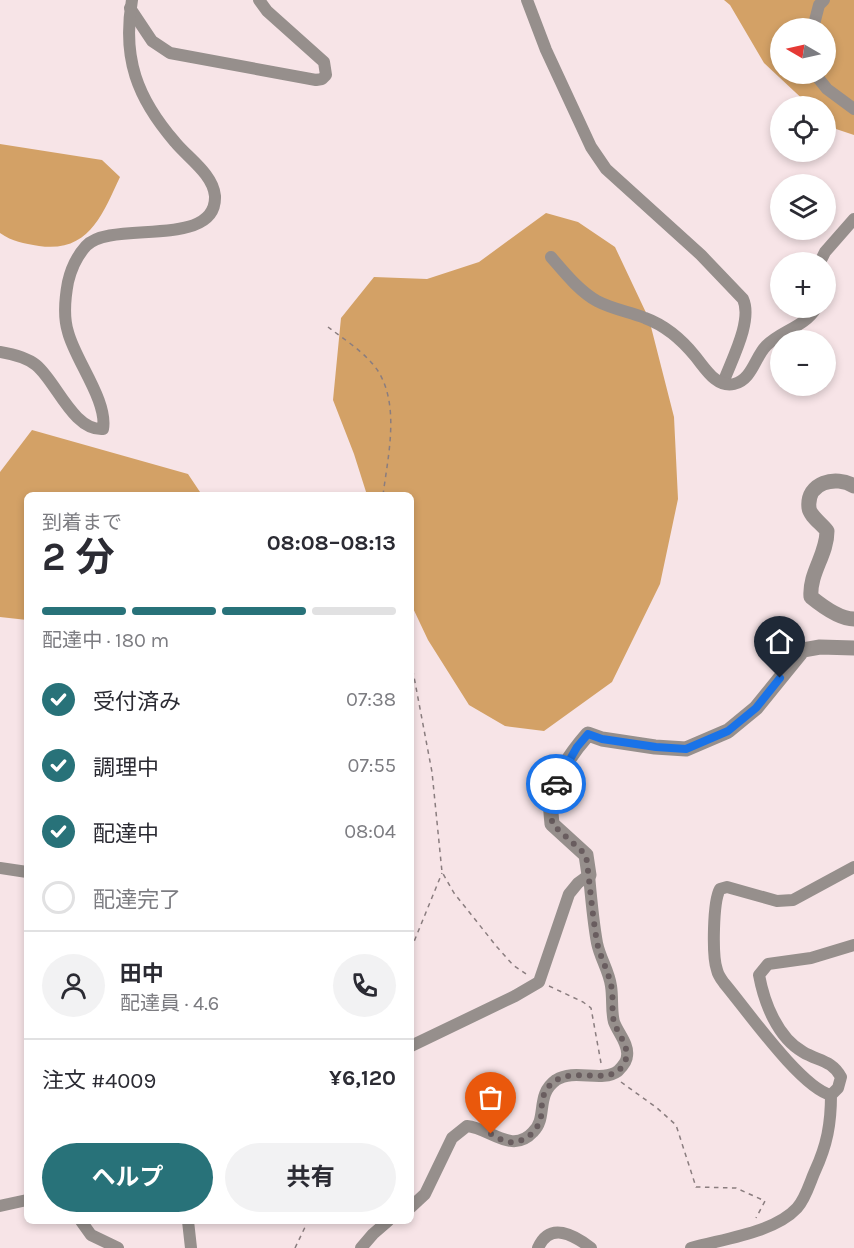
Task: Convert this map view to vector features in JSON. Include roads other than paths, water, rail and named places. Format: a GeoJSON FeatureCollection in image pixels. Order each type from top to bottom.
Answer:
{"type":"FeatureCollection","features":[{"type":"Feature","properties":{"kind":"street"},"geometry":{"type":"LineString","coordinates":[[130,3],[152,40],[170,53],[316,80],[322,79],[326,75],[324,62],[267,11],[259,0]]}},
{"type":"Feature","properties":{"kind":"street"},"geometry":{"type":"LineString","coordinates":[[527,0],[546,50],[591,147],[606,169],[701,255],[743,299],[746,306],[744,325],[723,383]]}},
{"type":"Feature","properties":{"kind":"street"},"geometry":{"type":"LineString","coordinates":[[816,18],[819,5],[824,0]]}},
{"type":"Feature","properties":{"kind":"street"},"geometry":{"type":"LineString","coordinates":[[0,352],[32,362],[39,367],[67,405],[86,424],[95,430],[103,429],[104,421],[91,383],[68,333],[65,297],[77,258],[94,239],[111,234],[168,232],[189,227],[202,221],[211,213],[214,206],[215,194],[209,179],[176,143],[142,96],[129,53],[130,3]]}},
{"type":"Feature","properties":{"kind":"street"},"geometry":{"type":"LineString","coordinates":[[823,84],[854,109]]}},
{"type":"Feature","properties":{"kind":"street"},"geometry":{"type":"LineString","coordinates":[[826,252],[854,219]]}},
{"type":"Feature","properties":{"kind":"street"},"geometry":{"type":"LineString","coordinates":[[551,256],[578,286],[598,301],[646,318],[673,334],[687,346],[711,376],[723,383],[734,384],[745,378],[764,348],[806,318]]}},
{"type":"Feature","properties":{"kind":"street"},"geometry":{"type":"LineString","coordinates":[[854,486],[841,480],[824,482],[813,492],[809,508],[827,531],[824,554],[810,584],[811,597],[822,606],[848,619],[854,619]]}},
{"type":"Feature","properties":{"kind":"street"},"geometry":{"type":"LineString","coordinates":[[414,1204],[425,1194],[452,1138],[467,1126],[479,1127],[506,1142],[522,1141],[534,1132],[540,1119],[541,1103],[547,1089],[557,1080],[572,1074],[611,1075],[620,1069],[627,1056],[626,1045],[614,1020],[611,986],[597,944],[586,855],[552,824],[552,792],[577,747],[588,734],[602,739],[686,749],[728,731],[747,716],[803,650],[820,647],[854,648]]}},
{"type":"Feature","properties":{"kind":"street"},"geometry":{"type":"LineString","coordinates":[[831,1095],[820,1092],[799,1072],[723,983],[716,969],[714,922],[716,896],[720,889],[727,887],[777,901],[793,900],[854,867]]}},
{"type":"Feature","properties":{"kind":"street"},"geometry":{"type":"LineString","coordinates":[[0,868],[24,872]]}},
{"type":"Feature","properties":{"kind":"street"},"geometry":{"type":"LineString","coordinates":[[414,1045],[539,982],[569,894],[589,875]]}},
{"type":"Feature","properties":{"kind":"street"},"geometry":{"type":"LineString","coordinates":[[691,1248],[747,1234],[779,1221],[797,1208],[825,1148],[831,1125],[831,1095],[838,1088],[841,1077],[836,1066],[804,1052],[792,1043],[768,1008],[759,975],[768,964],[811,958],[854,945]]}},
{"type":"Feature","properties":{"kind":"street"},"geometry":{"type":"LineString","coordinates":[[0,1206],[24,1201]]}},
{"type":"Feature","properties":{"kind":"street"},"geometry":{"type":"LineString","coordinates":[[83,1224],[91,1235],[118,1248]]}},
{"type":"Feature","properties":{"kind":"street"},"geometry":{"type":"LineString","coordinates":[[188,1224],[191,1248]]}},
{"type":"Feature","properties":{"kind":"street"},"geometry":{"type":"LineString","coordinates":[[361,1248],[385,1224]]}},
{"type":"Feature","properties":{"kind":"street"},"geometry":{"type":"LineString","coordinates":[[538,1248],[546,1236],[554,1232],[574,1236],[591,1248]]}}]}
